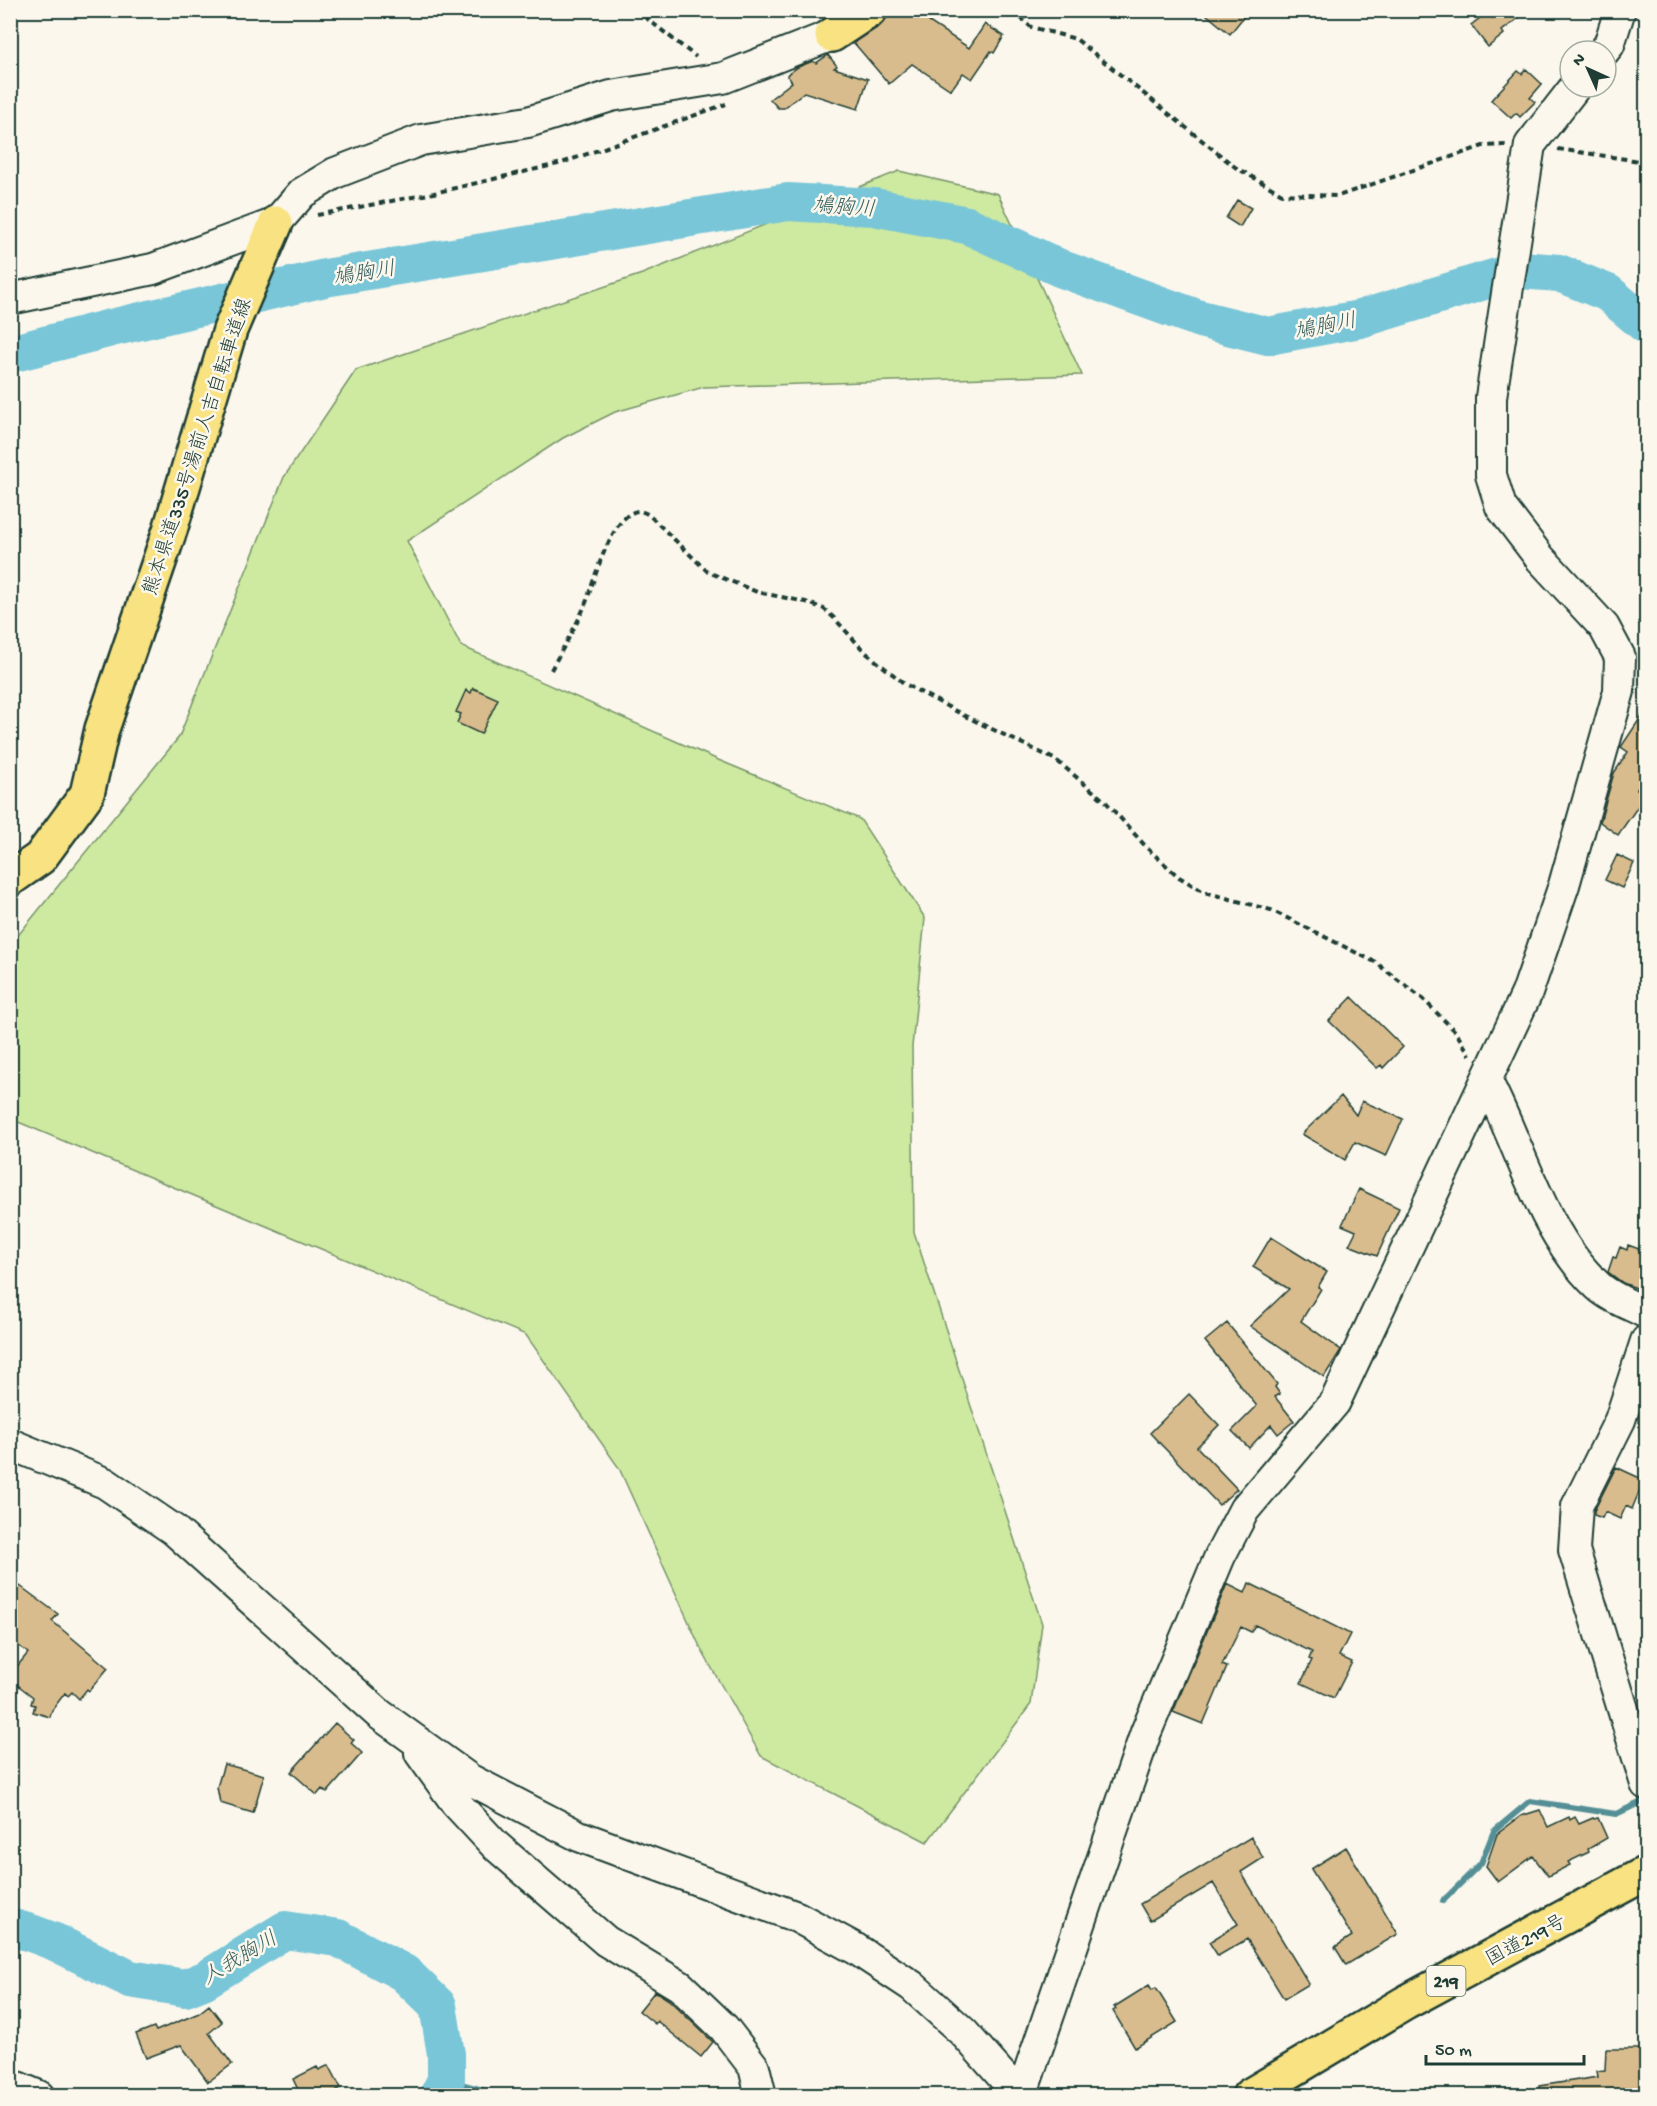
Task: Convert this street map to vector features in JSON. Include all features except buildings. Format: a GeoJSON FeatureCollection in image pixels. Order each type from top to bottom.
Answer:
{"type":"FeatureCollection","features":[{"type":"Feature","properties":{"kind":"main road"},"geometry":{"type":"LineString","coordinates":[[832,35],[870,10]]}},
{"type":"Feature","properties":{"kind":"main road","name":"熊本県道335号湯前人吉自転車道線"},"geometry":{"type":"LineString","coordinates":[[10,879],[40,858],[87,794],[102,729],[170,530],[230,330],[276,223]]}},
{"type":"Feature","properties":{"kind":"main road","name":"国道219号"},"geometry":{"type":"LineString","coordinates":[[1249,2096],[1405,2003],[1641,1882]]}},
{"type":"Feature","properties":{"kind":"street"},"geometry":{"type":"LineString","coordinates":[[1611,39],[1620,10]]}},
{"type":"Feature","properties":{"kind":"street"},"geometry":{"type":"LineString","coordinates":[[10,299],[153,269],[276,223],[302,193],[335,173],[421,140],[528,122],[611,96],[728,89],[832,35]]}},
{"type":"Feature","properties":{"kind":"street"},"geometry":{"type":"LineString","coordinates":[[10,1444],[105,1484],[174,1530],[379,1714],[469,1779],[579,1836],[797,1917],[856,1949],[912,1986],[964,2033],[1020,2096],[1146,1732],[1220,1556],[1244,1510],[1335,1402],[1527,993],[1564,885],[1619,691],[1620,657],[1604,627],[1540,558],[1501,507],[1491,475],[1491,397],[1530,145],[1566,99]]}},
{"type":"Feature","properties":{"kind":"street"},"geometry":{"type":"LineString","coordinates":[[1486,1080],[1503,1112],[1551,1226],[1600,1288],[1647,1313]]}},
{"type":"Feature","properties":{"kind":"street"},"geometry":{"type":"LineString","coordinates":[[1646,1784],[1574,1550],[1577,1506],[1620,1420],[1647,1341]]}},
{"type":"Feature","properties":{"kind":"street"},"geometry":{"type":"LineString","coordinates":[[406,1734],[456,1803],[495,1845],[606,1941],[680,1986],[724,2028],[754,2067],[761,2096]]}},
{"type":"Feature","properties":{"kind":"street"},"geometry":{"type":"LineString","coordinates":[[10,2084],[39,2096]]}},
{"type":"Feature","properties":{"kind":"path"},"geometry":{"type":"LineString","coordinates":[[276,223],[434,194],[562,163],[723,106],[728,89],[636,10]]}},
{"type":"Feature","properties":{"kind":"path"},"geometry":{"type":"LineString","coordinates":[[1012,10],[1031,27],[1076,39],[1235,167],[1282,195],[1338,196],[1484,146],[1530,145],[1647,162]]}},
{"type":"Feature","properties":{"kind":"path"},"geometry":{"type":"LineString","coordinates":[[551,670],[587,601],[598,565],[617,528],[629,514],[640,511],[649,514],[708,572],[757,592],[806,602],[824,609],[865,652],[905,684],[1056,760],[1106,802],[1148,849],[1179,877],[1204,892],[1271,910],[1376,962],[1423,999],[1455,1031],[1486,1080]]}},
{"type":"Feature","properties":{"kind":"green space"},"geometry":{"type":"Polygon","coordinates":[[[899,171],[998,194],[1082,375],[704,387],[615,412],[563,438],[407,541],[461,646],[716,759],[860,819],[925,918],[912,1047],[914,1232],[1042,1624],[1031,1704],[927,1842],[761,1756],[701,1649],[619,1468],[526,1335],[16,1121],[11,1122],[11,944],[179,737],[284,477],[356,370],[642,274],[899,171]]]}},
{"type":"Feature","properties":{"kind":"waterway","name":"鳩胸川"},"geometry":{"type":"LineString","coordinates":[[10,354],[325,278],[788,202],[874,207],[967,225],[1062,269],[1200,319],[1268,336],[1360,319],[1520,270],[1559,273],[1608,293],[1646,325]]}},
{"type":"Feature","properties":{"kind":"waterway"},"geometry":{"type":"LineString","coordinates":[[1443,1901],[1481,1863],[1494,1831],[1530,1801],[1616,1814],[1646,1800]]}},
{"type":"Feature","properties":{"kind":"waterway","name":"人我胸川"},"geometry":{"type":"LineString","coordinates":[[10,1927],[55,1942],[130,1979],[185,1988],[205,1980],[285,1930],[338,1938],[404,1973],[438,2006],[446,2054],[446,2080],[438,2096]]}},
{"type":"Feature","properties":{"kind":"waterway"},"geometry":{"type":"LineString","coordinates":[[446,2080],[505,2096]]}}]}
